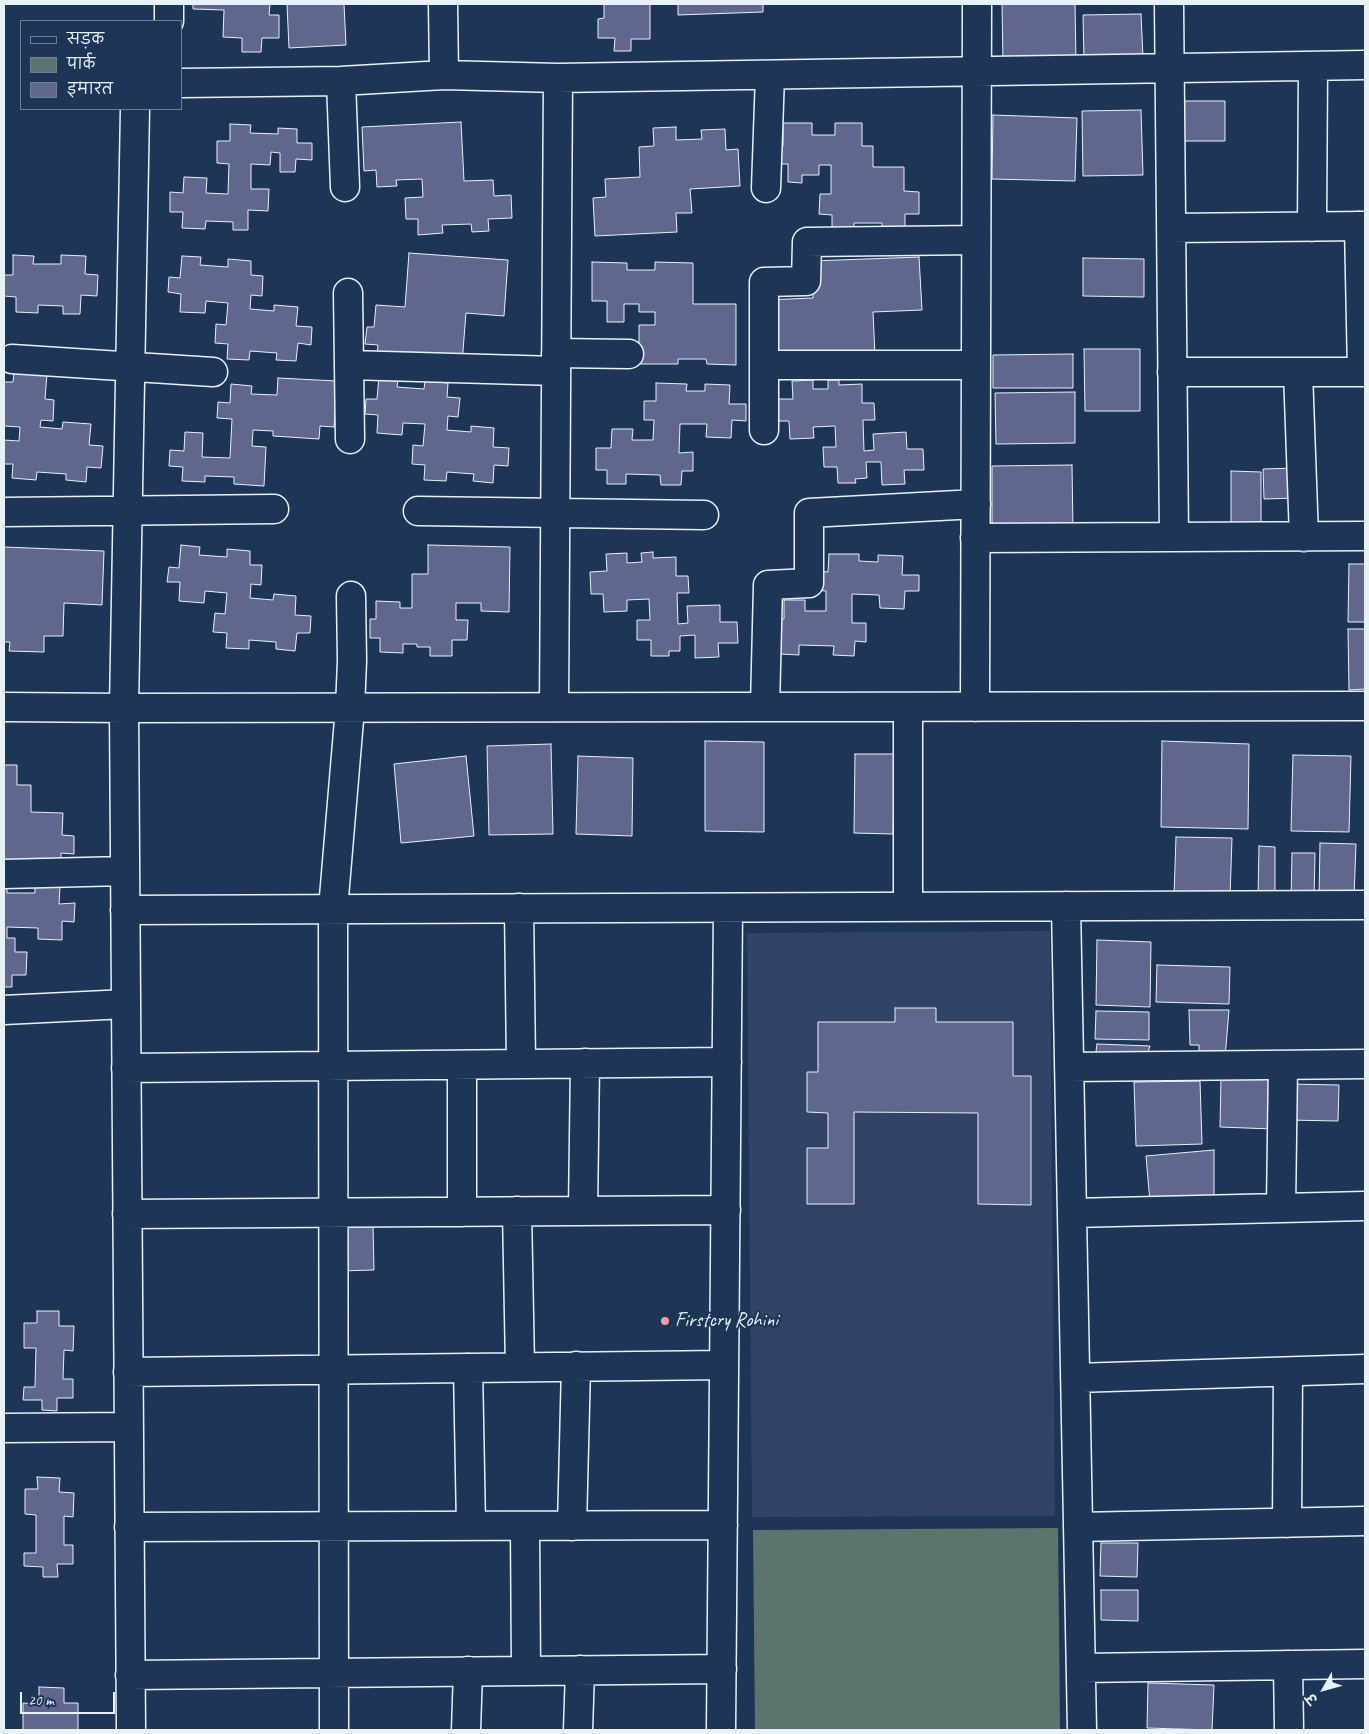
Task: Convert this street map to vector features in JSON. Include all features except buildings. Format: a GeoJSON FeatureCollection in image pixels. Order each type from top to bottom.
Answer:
{"type":"FeatureCollection","features":[{"type":"Feature","properties":{"kind":"street"},"geometry":{"type":"LineString","coordinates":[[169,4],[169,20]]}},
{"type":"Feature","properties":{"kind":"street"},"geometry":{"type":"LineString","coordinates":[[443,4],[444,75]]}},
{"type":"Feature","properties":{"kind":"street"},"geometry":{"type":"LineString","coordinates":[[975,706],[977,4]]}},
{"type":"Feature","properties":{"kind":"street"},"geometry":{"type":"LineString","coordinates":[[1169,4],[1174,537]]}},
{"type":"Feature","properties":{"kind":"street"},"geometry":{"type":"LineString","coordinates":[[182,83],[341,81],[444,75],[558,78],[1365,66]]}},
{"type":"Feature","properties":{"kind":"street"},"geometry":{"type":"LineString","coordinates":[[1312,227],[1313,67]]}},
{"type":"Feature","properties":{"kind":"street"},"geometry":{"type":"LineString","coordinates":[[766,188],[770,75]]}},
{"type":"Feature","properties":{"kind":"street"},"geometry":{"type":"LineString","coordinates":[[554,707],[558,78]]}},
{"type":"Feature","properties":{"kind":"street"},"geometry":{"type":"LineString","coordinates":[[341,81],[344,187]]}},
{"type":"Feature","properties":{"kind":"street"},"geometry":{"type":"LineString","coordinates":[[131,1730],[124,708],[135,110]]}},
{"type":"Feature","properties":{"kind":"street"},"geometry":{"type":"LineString","coordinates":[[1171,228],[1362,226],[1364,372],[1172,372]]}},
{"type":"Feature","properties":{"kind":"street"},"geometry":{"type":"LineString","coordinates":[[764,430],[764,282],[806,281],[808,242],[976,240]]}},
{"type":"Feature","properties":{"kind":"street"},"geometry":{"type":"LineString","coordinates":[[348,293],[350,439]]}},
{"type":"Feature","properties":{"kind":"street"},"geometry":{"type":"LineString","coordinates":[[349,365],[556,362],[629,354]]}},
{"type":"Feature","properties":{"kind":"street"},"geometry":{"type":"LineString","coordinates":[[12,359],[213,372]]}},
{"type":"Feature","properties":{"kind":"street"},"geometry":{"type":"LineString","coordinates":[[764,365],[976,365]]}},
{"type":"Feature","properties":{"kind":"street"},"geometry":{"type":"LineString","coordinates":[[1298,372],[1304,537]]}},
{"type":"Feature","properties":{"kind":"street"},"geometry":{"type":"LineString","coordinates":[[765,706],[768,586],[810,583],[809,513],[976,504]]}},
{"type":"Feature","properties":{"kind":"street"},"geometry":{"type":"LineString","coordinates":[[4,512],[274,509]]}},
{"type":"Feature","properties":{"kind":"street"},"geometry":{"type":"LineString","coordinates":[[418,511],[704,515]]}},
{"type":"Feature","properties":{"kind":"street"},"geometry":{"type":"LineString","coordinates":[[975,538],[1365,536]]}},
{"type":"Feature","properties":{"kind":"street"},"geometry":{"type":"LineString","coordinates":[[334,1730],[333,909],[350,708],[351,596]]}},
{"type":"Feature","properties":{"kind":"street"},"geometry":{"type":"LineString","coordinates":[[4,707],[1365,706]]}},
{"type":"Feature","properties":{"kind":"street"},"geometry":{"type":"LineString","coordinates":[[908,707],[908,907]]}},
{"type":"Feature","properties":{"kind":"street"},"geometry":{"type":"LineString","coordinates":[[4,874],[125,871]]}},
{"type":"Feature","properties":{"kind":"street"},"geometry":{"type":"LineString","coordinates":[[125,910],[1365,905]]}},
{"type":"Feature","properties":{"kind":"street"},"geometry":{"type":"LineString","coordinates":[[1066,906],[1082,1730]]}},
{"type":"Feature","properties":{"kind":"street"},"geometry":{"type":"LineString","coordinates":[[519,908],[522,1064]]}},
{"type":"Feature","properties":{"kind":"street"},"geometry":{"type":"LineString","coordinates":[[721,1730],[728,908]]}},
{"type":"Feature","properties":{"kind":"street"},"geometry":{"type":"LineString","coordinates":[[4,1010],[126,1004]]}},
{"type":"Feature","properties":{"kind":"street"},"geometry":{"type":"LineString","coordinates":[[126,1068],[727,1062]]}},
{"type":"Feature","properties":{"kind":"street"},"geometry":{"type":"LineString","coordinates":[[583,1211],[585,1063]]}},
{"type":"Feature","properties":{"kind":"street"},"geometry":{"type":"LineString","coordinates":[[1069,1067],[1365,1064]]}},
{"type":"Feature","properties":{"kind":"street"},"geometry":{"type":"LineString","coordinates":[[462,1065],[462,1212]]}},
{"type":"Feature","properties":{"kind":"street"},"geometry":{"type":"LineString","coordinates":[[1281,1208],[1283,1065]]}},
{"type":"Feature","properties":{"kind":"street"},"geometry":{"type":"LineString","coordinates":[[1072,1213],[1365,1206]]}},
{"type":"Feature","properties":{"kind":"street"},"geometry":{"type":"LineString","coordinates":[[127,1214],[726,1210]]}},
{"type":"Feature","properties":{"kind":"street"},"geometry":{"type":"LineString","coordinates":[[517,1211],[520,1367]]}},
{"type":"Feature","properties":{"kind":"street"},"geometry":{"type":"LineString","coordinates":[[128,1372],[724,1364]]}},
{"type":"Feature","properties":{"kind":"street"},"geometry":{"type":"LineString","coordinates":[[572,1526],[576,1366]]}},
{"type":"Feature","properties":{"kind":"street"},"geometry":{"type":"LineString","coordinates":[[468,1368],[471,1526]]}},
{"type":"Feature","properties":{"kind":"street"},"geometry":{"type":"LineString","coordinates":[[1075,1378],[1365,1369]]}},
{"type":"Feature","properties":{"kind":"street"},"geometry":{"type":"LineString","coordinates":[[1287,1523],[1288,1372]]}},
{"type":"Feature","properties":{"kind":"street"},"geometry":{"type":"LineString","coordinates":[[4,1428],[129,1427]]}},
{"type":"Feature","properties":{"kind":"street"},"geometry":{"type":"LineString","coordinates":[[1078,1527],[1365,1521]]}},
{"type":"Feature","properties":{"kind":"street"},"geometry":{"type":"LineString","coordinates":[[129,1528],[723,1525]]}},
{"type":"Feature","properties":{"kind":"street"},"geometry":{"type":"LineString","coordinates":[[525,1526],[526,1671]]}},
{"type":"Feature","properties":{"kind":"street"},"geometry":{"type":"LineString","coordinates":[[1081,1668],[1365,1664]]}},
{"type":"Feature","properties":{"kind":"street"},"geometry":{"type":"LineString","coordinates":[[1288,1666],[1289,1730]]}},
{"type":"Feature","properties":{"kind":"street"},"geometry":{"type":"LineString","coordinates":[[130,1675],[722,1669]]}},
{"type":"Feature","properties":{"kind":"street"},"geometry":{"type":"LineString","coordinates":[[578,1730],[580,1670]]}},
{"type":"Feature","properties":{"kind":"street"},"geometry":{"type":"LineString","coordinates":[[466,1730],[468,1671]]}},
{"type":"Feature","properties":{"kind":"shaded area"},"geometry":{"type":"Polygon","coordinates":[[[1050,931],[1055,1516],[752,1517],[747,933],[1050,931]]]}},
{"type":"Feature","properties":{"kind":"green space"},"geometry":{"type":"Polygon","coordinates":[[[1058,1528],[1060,1730],[755,1730],[753,1530],[1058,1528]]]}},
{"type":"Feature","properties":{"kind":"place","name":"Firstcry Rohini"},"geometry":{"type":"Point","coordinates":[665,1321]}}]}
